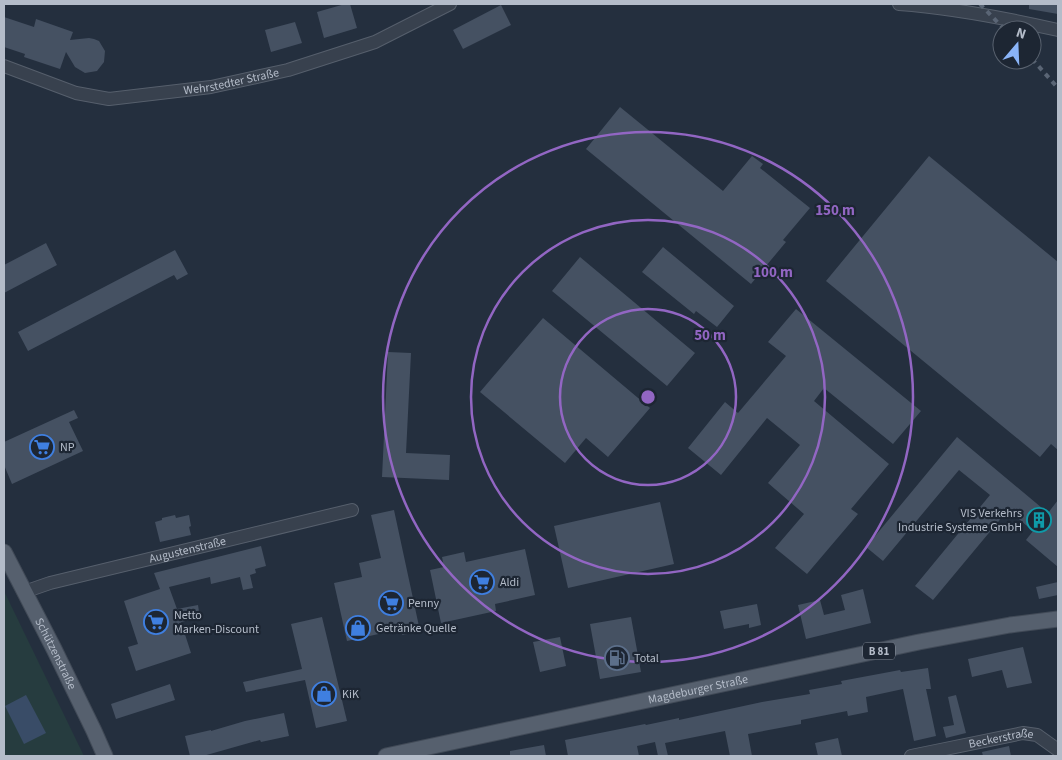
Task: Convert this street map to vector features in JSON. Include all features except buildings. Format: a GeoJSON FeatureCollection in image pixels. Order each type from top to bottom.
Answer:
{"type":"FeatureCollection","features":[{"type":"Feature","properties":{"kind":"main road","name":"Schützenstraße"},"geometry":{"type":"LineString","coordinates":[[4,552],[94,732],[104,756]]}},
{"type":"Feature","properties":{"kind":"main road","name":"Magdeburger Straße"},"geometry":{"type":"LineString","coordinates":[[1010,625],[1058,609]]}},
{"type":"Feature","properties":{"kind":"main road","name":"Magdeburger Straße"},"geometry":{"type":"LineString","coordinates":[[386,756],[839,659],[1010,625],[1058,619]]}},
{"type":"Feature","properties":{"kind":"street","name":"Wehrstedter Straße"},"geometry":{"type":"LineString","coordinates":[[4,66],[76,94],[109,98],[211,87],[288,70],[375,42],[450,4]]}},
{"type":"Feature","properties":{"kind":"street"},"geometry":{"type":"LineString","coordinates":[[899,4],[939,7],[978,13],[1058,30]]}},
{"type":"Feature","properties":{"kind":"street","name":"Augustenstraße"},"geometry":{"type":"LineString","coordinates":[[24,592],[50,583],[352,510]]}},
{"type":"Feature","properties":{"kind":"street","name":"Beckerstraße"},"geometry":{"type":"LineString","coordinates":[[911,756],[1023,733],[1036,735],[1058,750]]}},
{"type":"Feature","properties":{"kind":"green space"},"geometry":{"type":"Polygon","coordinates":[[[4,591],[83,754],[84,756],[4,756],[4,591]]]}},
{"type":"Feature","properties":{"kind":"water"},"geometry":{"type":"Polygon","coordinates":[[[26,695],[46,733],[24,744],[5,706],[26,695]]]}},
{"type":"Feature","properties":{"kind":"railway"},"geometry":{"type":"LineString","coordinates":[[980,4],[995,20]]}},
{"type":"Feature","properties":{"kind":"railway"},"geometry":{"type":"LineString","coordinates":[[1042,70],[1058,88]]}},
{"type":"Feature","properties":{"kind":"place","name":"NP"},"geometry":{"type":"Point","coordinates":[42,447]}},
{"type":"Feature","properties":{"kind":"place","name":"VIS Verkehrs Industrie Systeme GmbH"},"geometry":{"type":"Point","coordinates":[1039,520]}},
{"type":"Feature","properties":{"kind":"place","name":"Aldi"},"geometry":{"type":"Point","coordinates":[482,582]}},
{"type":"Feature","properties":{"kind":"place","name":"Penny"},"geometry":{"type":"Point","coordinates":[391,603]}},
{"type":"Feature","properties":{"kind":"place","name":"Netto Marken-Discount"},"geometry":{"type":"Point","coordinates":[156,622]}},
{"type":"Feature","properties":{"kind":"place","name":"Getränke Quelle"},"geometry":{"type":"Point","coordinates":[358,628]}},
{"type":"Feature","properties":{"kind":"place","name":"Total"},"geometry":{"type":"Point","coordinates":[617,658]}},
{"type":"Feature","properties":{"kind":"place","name":"KiK"},"geometry":{"type":"Point","coordinates":[324,694]}}]}
